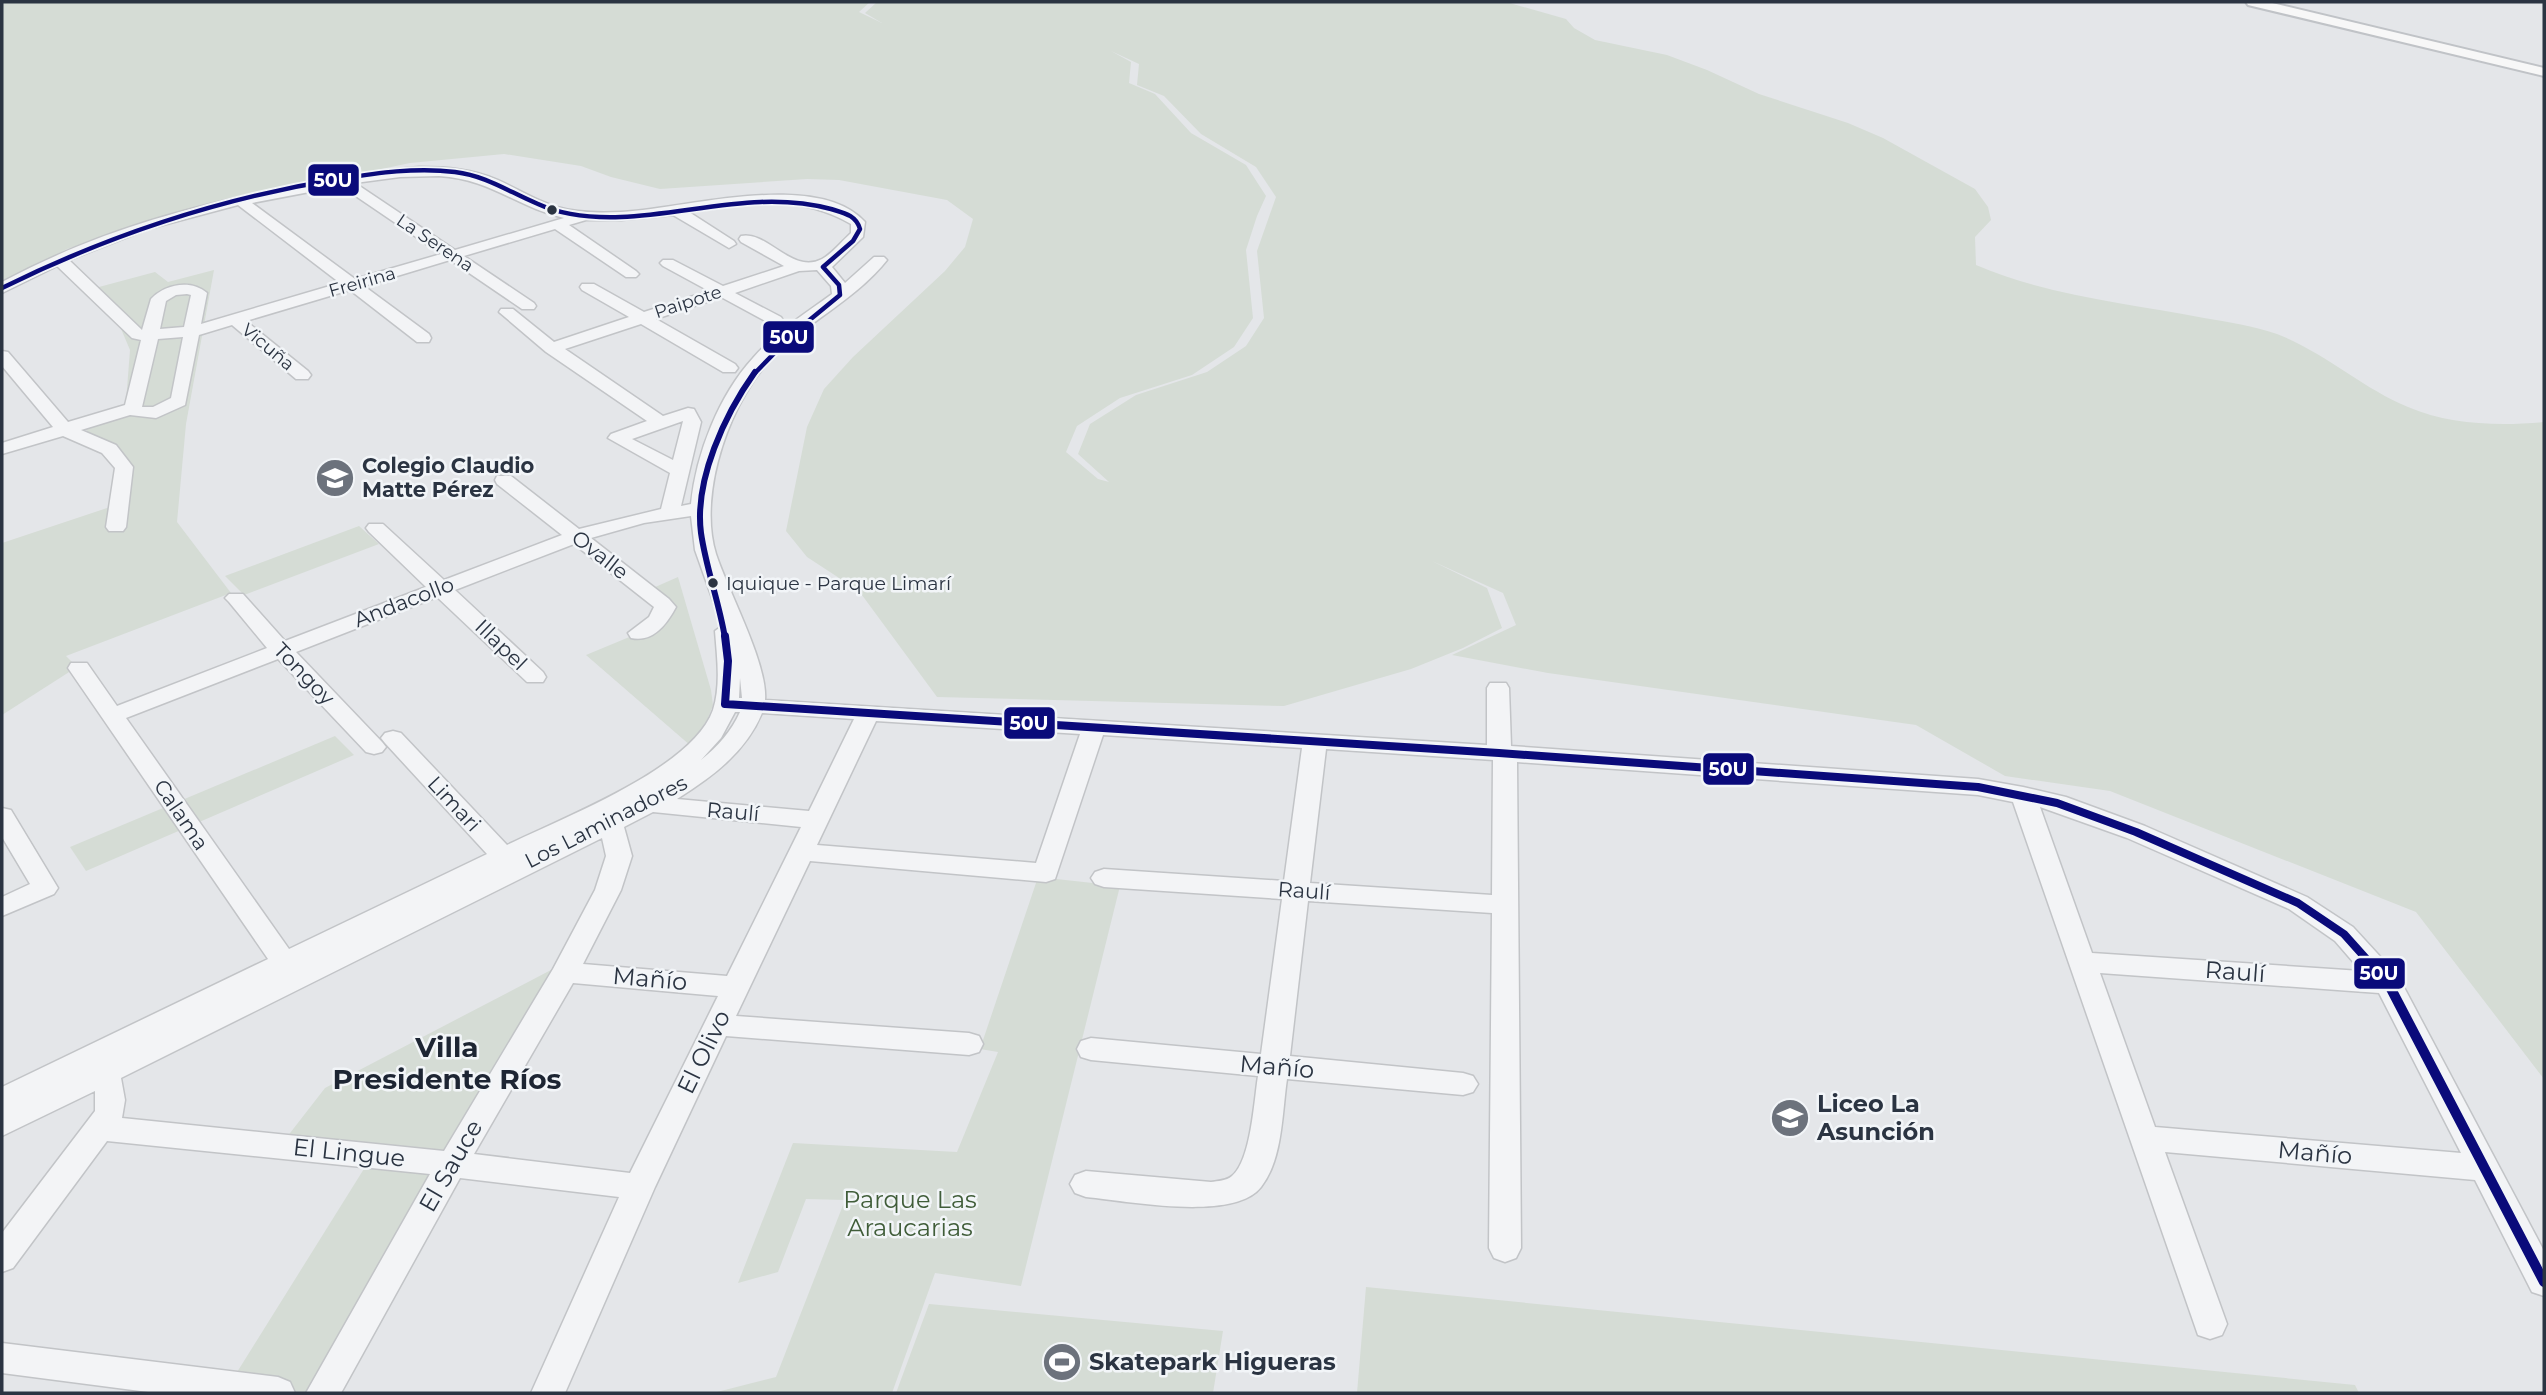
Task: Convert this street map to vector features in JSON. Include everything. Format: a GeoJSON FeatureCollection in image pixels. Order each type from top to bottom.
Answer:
{"type":"FeatureCollection","features":[{"type":"Feature","properties":{"kind":"main road"},"geometry":{"type":"LineString","coordinates":[[2253,2],[2544,69]]}},
{"type":"Feature","properties":{"kind":"main road"},"geometry":{"type":"LineString","coordinates":[[2273,2],[2544,69]]}},
{"type":"Feature","properties":{"kind":"street"},"geometry":{"type":"LineString","coordinates":[[2,288],[58,258],[166,219],[343,181],[408,172],[472,174],[503,186],[539,206],[584,215],[620,216],[767,199],[800,199],[817,203],[858,222],[858,234],[823,269],[839,285],[840,295]]}},
{"type":"Feature","properties":{"kind":"street","name":"La Serena"},"geometry":{"type":"LineString","coordinates":[[343,181],[528,306]]}},
{"type":"Feature","properties":{"kind":"street"},"geometry":{"type":"LineString","coordinates":[[241,201],[423,338]]}},
{"type":"Feature","properties":{"kind":"street"},"geometry":{"type":"LineString","coordinates":[[677,211],[729,244]]}},
{"type":"Feature","properties":{"kind":"street","name":"Freirina"},"geometry":{"type":"LineString","coordinates":[[144,336],[192,332],[559,225],[584,215]]}},
{"type":"Feature","properties":{"kind":"street"},"geometry":{"type":"LineString","coordinates":[[559,225],[631,274]]}},
{"type":"Feature","properties":{"kind":"street"},"geometry":{"type":"LineString","coordinates":[[746,239],[797,267]]}},
{"type":"Feature","properties":{"kind":"street"},"geometry":{"type":"LineString","coordinates":[[58,258],[144,336]]}},
{"type":"Feature","properties":{"kind":"street"},"geometry":{"type":"LineString","coordinates":[[753,706],[755,695],[748,668],[724,611],[703,542],[701,509],[713,449],[741,386],[772,349],[879,260]]}},
{"type":"Feature","properties":{"kind":"street"},"geometry":{"type":"LineString","coordinates":[[668,263],[775,320]]}},
{"type":"Feature","properties":{"kind":"street","name":"Paipote"},"geometry":{"type":"LineString","coordinates":[[552,348],[797,267],[826,264]]}},
{"type":"Feature","properties":{"kind":"street"},"geometry":{"type":"LineString","coordinates":[[589,287],[729,368]]}},
{"type":"Feature","properties":{"kind":"street"},"geometry":{"type":"LineString","coordinates":[[180,289],[193,289],[200,293],[179,401],[156,413],[140,413],[133,408],[144,336],[159,299],[180,289]]}},
{"type":"Feature","properties":{"kind":"street"},"geometry":{"type":"LineString","coordinates":[[507,312],[552,348],[661,423]]}},
{"type":"Feature","properties":{"kind":"street","name":"Vicuña"},"geometry":{"type":"LineString","coordinates":[[234,319],[302,375]]}},
{"type":"Feature","properties":{"kind":"street"},"geometry":{"type":"LineString","coordinates":[[2,356],[65,430],[109,449],[124,467],[116,527]]}},
{"type":"Feature","properties":{"kind":"street"},"geometry":{"type":"LineString","coordinates":[[2,449],[133,408]]}},
{"type":"Feature","properties":{"kind":"street"},"geometry":{"type":"LineString","coordinates":[[670,511],[692,422],[691,416],[688,413],[617,438],[679,470]]}},
{"type":"Feature","properties":{"kind":"street","name":"Ovalle"},"geometry":{"type":"LineString","coordinates":[[504,480],[665,607],[658,621],[639,633]]}},
{"type":"Feature","properties":{"kind":"street","name":"Andacollo"},"geometry":{"type":"LineString","coordinates":[[114,715],[576,536],[628,520],[670,511],[701,509]]}},
{"type":"Feature","properties":{"kind":"street","name":"Illapel"},"geometry":{"type":"LineString","coordinates":[[376,527],[535,677]]}},
{"type":"Feature","properties":{"kind":"street","name":"Tongoy"},"geometry":{"type":"LineString","coordinates":[[236,598],[280,649],[383,743]]}},
{"type":"Feature","properties":{"kind":"street","name":"Los Laminadores"},"geometry":{"type":"LineString","coordinates":[[3,1102],[108,1060],[509,863],[662,778],[709,736],[722,716],[729,681],[724,611]]}},
{"type":"Feature","properties":{"kind":"street","name":"Calama"},"geometry":{"type":"LineString","coordinates":[[79,668],[284,962]]}},
{"type":"Feature","properties":{"kind":"street"},"geometry":{"type":"LineString","coordinates":[[1498,688],[1505,905],[1505,1248]]}},
{"type":"Feature","properties":{"kind":"street"},"geometry":{"type":"LineString","coordinates":[[725,704],[1502,753],[1978,787],[2022,794],[2104,819],[2298,903],[2344,934],[2388,983],[2544,1282]]}},
{"type":"Feature","properties":{"kind":"street","name":"Los Laminadores"},"geometry":{"type":"LineString","coordinates":[[108,1060],[284,962],[509,863],[611,824],[650,804],[689,781],[721,754],[741,732],[753,706]]}},
{"type":"Feature","properties":{"kind":"street","name":"El Olivo"},"geometry":{"type":"LineString","coordinates":[[548,1393],[639,1187],[868,714]]}},
{"type":"Feature","properties":{"kind":"street"},"geometry":{"type":"LineString","coordinates":[[802,852],[1046,873],[1094,727]]}},
{"type":"Feature","properties":{"kind":"street"},"geometry":{"type":"LineString","coordinates":[[1086,1184],[1211,1195],[1238,1190],[1251,1177],[1260,1155],[1274,1067],[1315,741]]}},
{"type":"Feature","properties":{"kind":"street","name":"Limari"},"geometry":{"type":"LineString","coordinates":[[383,743],[509,863]]}},
{"type":"Feature","properties":{"kind":"street"},"geometry":{"type":"LineString","coordinates":[[2022,794],[2210,1324]]}},
{"type":"Feature","properties":{"kind":"street","name":"Raulí"},"geometry":{"type":"LineString","coordinates":[[650,804],[816,820]]}},
{"type":"Feature","properties":{"kind":"street"},"geometry":{"type":"LineString","coordinates":[[2,816],[46,888],[2,907]]}},
{"type":"Feature","properties":{"kind":"street","name":"El Sauce"},"geometry":{"type":"LineString","coordinates":[[323,1393],[452,1164],[565,972],[615,876],[619,856],[611,824]]}},
{"type":"Feature","properties":{"kind":"street","name":"Raulí"},"geometry":{"type":"LineString","coordinates":[[1104,877],[1505,905]]}},
{"type":"Feature","properties":{"kind":"street","name":"Raulí"},"geometry":{"type":"LineString","coordinates":[[2082,962],[2388,983]]}},
{"type":"Feature","properties":{"kind":"street","name":"Mañío"},"geometry":{"type":"LineString","coordinates":[[565,972],[734,987]]}},
{"type":"Feature","properties":{"kind":"street"},"geometry":{"type":"LineString","coordinates":[[717,1025],[969,1044]]}},
{"type":"Feature","properties":{"kind":"street","name":"Mañío"},"geometry":{"type":"LineString","coordinates":[[1091,1049],[1463,1084]]}},
{"type":"Feature","properties":{"kind":"street"},"geometry":{"type":"LineString","coordinates":[[2,1258],[100,1128],[111,1104],[108,1060]]}},
{"type":"Feature","properties":{"kind":"street","name":"El Lingue"},"geometry":{"type":"LineString","coordinates":[[100,1128],[452,1164],[639,1187]]}},
{"type":"Feature","properties":{"kind":"street","name":"Mañío"},"geometry":{"type":"LineString","coordinates":[[2144,1138],[2486,1168]]}},
{"type":"Feature","properties":{"kind":"street"},"geometry":{"type":"LineString","coordinates":[[2,1357],[278,1393]]}},
{"type":"Feature","properties":{"kind":"green space"},"geometry":{"type":"Polygon","coordinates":[[[2,2],[870,2],[859,12],[882,23],[865,13],[877,2],[1506,2],[1566,19],[1574,28],[1595,40],[1667,55],[1759,94],[1848,123],[1883,138],[1975,189],[1988,207],[1991,220],[1975,237],[1976,265],[2003,276],[2060,291],[2241,324],[2277,334],[2311,350],[2391,399],[2440,418],[2475,423],[2544,422],[2544,1079],[2416,912],[2110,791],[2005,776],[1916,725],[1548,673],[1452,655],[1516,625],[1503,593],[1432,561],[1487,588],[1502,628],[1463,648],[1411,669],[1284,706],[937,697],[859,591],[807,557],[786,531],[807,427],[824,389],[853,357],[945,271],[965,247],[973,219],[947,200],[839,180],[807,179],[660,189],[611,177],[581,166],[504,154],[410,163],[173,213],[67,249],[2,283],[2,2]],[[1111,51],[1131,62],[1129,83],[1155,94],[1191,133],[1246,165],[1266,196],[1246,250],[1253,318],[1234,347],[1192,375],[1120,398],[1077,426],[1066,452],[1098,479],[1109,482],[1078,454],[1090,424],[1136,395],[1207,372],[1246,346],[1264,318],[1257,251],[1276,197],[1256,167],[1201,134],[1164,96],[1137,85],[1139,64],[1111,51]]]}},
{"type":"Feature","properties":{"kind":"green space"},"geometry":{"type":"Polygon","coordinates":[[[214,270],[186,424],[177,522],[231,593],[66,656],[77,667],[2,715],[2,543],[119,504],[124,467],[109,449],[85,429],[125,415],[130,350],[119,324],[84,291],[155,272],[168,282],[214,270]]]}},
{"type":"Feature","properties":{"kind":"green space"},"geometry":{"type":"Polygon","coordinates":[[[359,526],[379,544],[244,595],[225,576],[359,526]]]}},
{"type":"Feature","properties":{"kind":"green space"},"geometry":{"type":"Polygon","coordinates":[[[678,577],[713,705],[691,746],[586,655],[639,633],[663,612],[637,595],[678,577]]]}},
{"type":"Feature","properties":{"kind":"green space"},"geometry":{"type":"Polygon","coordinates":[[[335,736],[354,755],[86,871],[70,847],[335,736]]]}},
{"type":"Feature","properties":{"kind":"green space","name":"Parque Las Araucarias"},"geometry":{"type":"Polygon","coordinates":[[[1038,877],[1120,886],[1021,1286],[935,1273],[892,1393],[713,1393],[776,1377],[845,1200],[806,1199],[778,1272],[738,1283],[793,1143],[957,1152],[998,1052],[980,1049],[1038,877]]]}},
{"type":"Feature","properties":{"kind":"green space"},"geometry":{"type":"Polygon","coordinates":[[[572,959],[317,1393],[224,1393],[372,1156],[280,1146],[325,1088],[572,959]]]}},
{"type":"Feature","properties":{"kind":"green space"},"geometry":{"type":"Polygon","coordinates":[[[1366,1287],[2355,1385],[2359,1393],[1357,1393],[1366,1287]]]}},
{"type":"Feature","properties":{"kind":"green space","name":"Skatepark Higueras"},"geometry":{"type":"Polygon","coordinates":[[[929,1304],[1223,1331],[1213,1393],[896,1393],[929,1304]]]}},
{"type":"Feature","properties":{"kind":"transit line","name":"50U"},"geometry":{"type":"LineString","coordinates":[[2,288],[87,248],[131,231],[222,203],[314,183],[421,170],[481,177],[552,210],[579,216],[635,216],[767,201],[790,201],[845,213],[854,219],[860,229],[853,241],[823,267],[839,285],[840,295],[775,350],[757,370],[729,414],[707,478],[701,533],[726,641],[728,661],[725,704],[1499,753],[1978,787],[2057,803],[2136,832],[2298,903],[2344,934],[2388,983],[2544,1282]]}},
{"type":"Feature","properties":{"kind":"place","name":"Colegio Claudio Matte Pérez"},"geometry":{"type":"Point","coordinates":[335,478]}},
{"type":"Feature","properties":{"kind":"place","name":"Iquique - Parque Limarí"},"geometry":{"type":"Point","coordinates":[713,583]}},
{"type":"Feature","properties":{"kind":"place","name":"Liceo La Asunción"},"geometry":{"type":"Point","coordinates":[1790,1118]}},
{"type":"Feature","properties":{"kind":"place","name":"Skatepark Higueras"},"geometry":{"type":"Point","coordinates":[1062,1362]}},
{"type":"Feature","properties":{"kind":"district","name":"Villa Presidente Ríos"},"geometry":{"type":"Point","coordinates":[447,1063]}}]}
